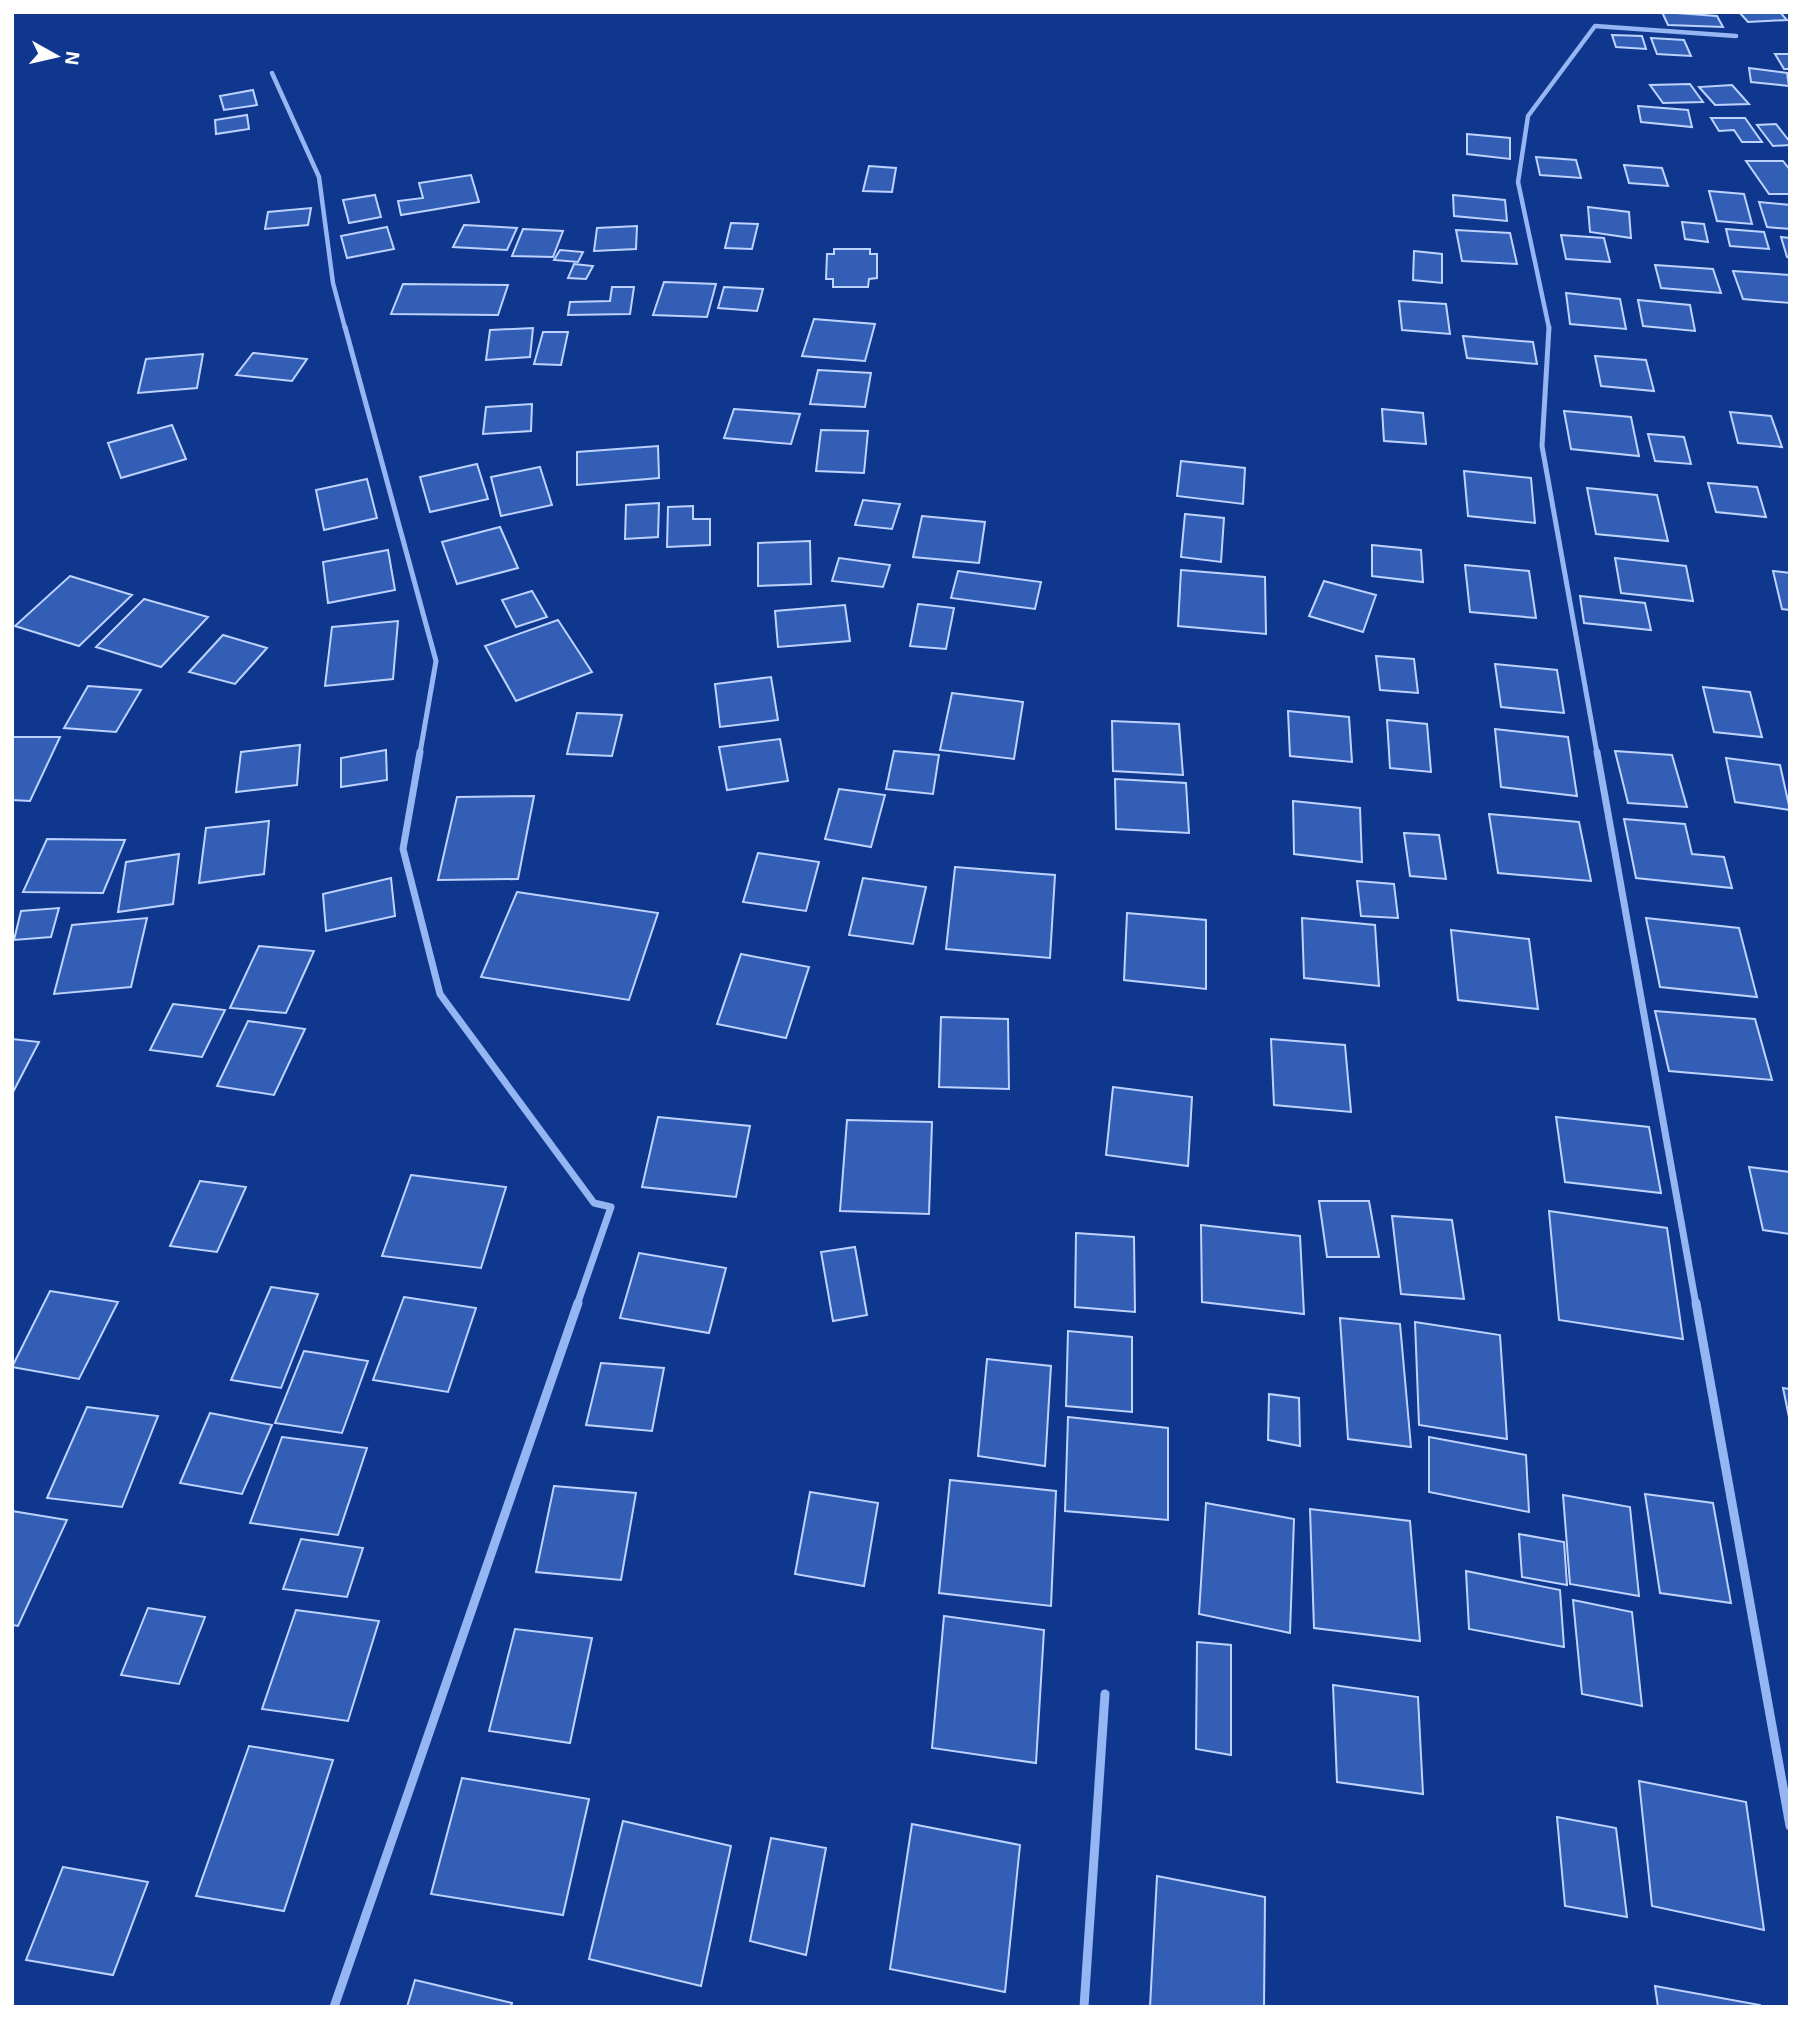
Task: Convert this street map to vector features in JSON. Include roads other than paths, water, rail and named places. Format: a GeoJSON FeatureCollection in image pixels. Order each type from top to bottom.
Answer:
{"type":"FeatureCollection","features":[{"type":"Feature","properties":{"kind":"street"},"geometry":{"type":"LineString","coordinates":[[1736,36],[1595,26],[1528,116],[1518,182],[1550,331],[1542,446],[1790,1826]]}},
{"type":"Feature","properties":{"kind":"street"},"geometry":{"type":"LineString","coordinates":[[272,73],[319,177],[333,283],[436,661],[403,849],[440,994],[594,1203],[611,1207],[334,2007]]}},
{"type":"Feature","properties":{"kind":"street"},"geometry":{"type":"LineString","coordinates":[[1084,2007],[1105,1694]]}}]}
